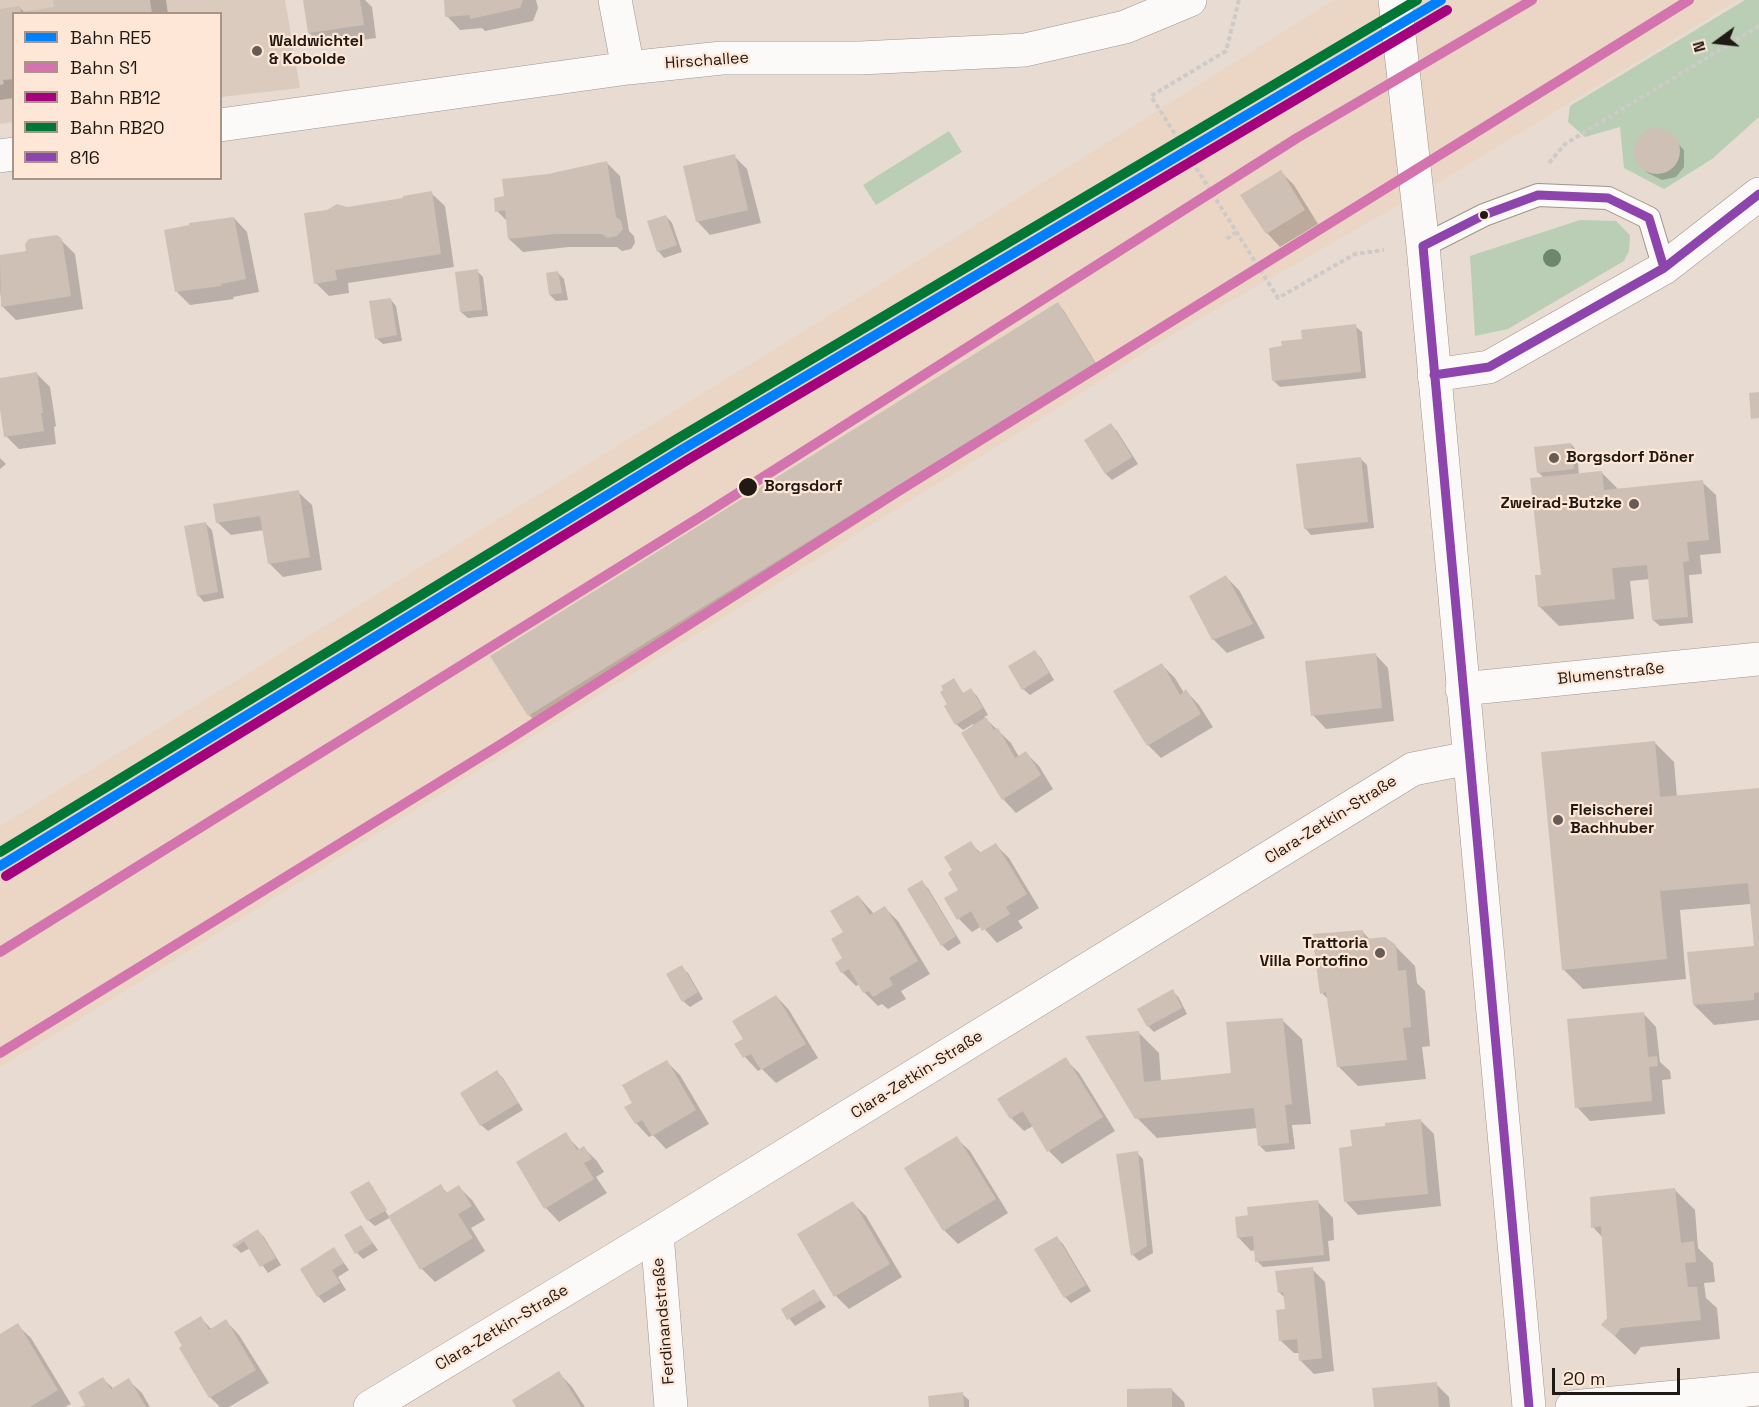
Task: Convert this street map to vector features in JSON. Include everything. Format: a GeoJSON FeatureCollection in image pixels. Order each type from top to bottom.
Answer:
{"type":"FeatureCollection","features":[{"type":"Feature","properties":{"kind":"street"},"geometry":{"type":"LineString","coordinates":[[615,0],[628,69]]}},
{"type":"Feature","properties":{"kind":"street","name":"Hirschallee"},"geometry":{"type":"LineString","coordinates":[[222,125],[722,58],[860,58],[1025,50],[1125,27],[1190,0]]}},
{"type":"Feature","properties":{"kind":"street"},"geometry":{"type":"LineString","coordinates":[[1395,0],[1423,246],[1529,1407]]}},
{"type":"Feature","properties":{"kind":"street"},"geometry":{"type":"LineString","coordinates":[[1434,375],[1489,367],[1664,268],[1759,194]]}},
{"type":"Feature","properties":{"kind":"street","name":"Blumenstraße"},"geometry":{"type":"LineString","coordinates":[[1462,688],[1759,659]]}},
{"type":"Feature","properties":{"kind":"street","name":"Clara-Zetkin-Straße"},"geometry":{"type":"LineString","coordinates":[[370,1407],[657,1234],[1413,769],[1469,758]]}},
{"type":"Feature","properties":{"kind":"street","name":"Ferdinandstraße"},"geometry":{"type":"LineString","coordinates":[[657,1234],[671,1407]]}},
{"type":"Feature","properties":{"kind":"street"},"geometry":{"type":"LineString","coordinates":[[1572,1407],[1759,1389]]}},
{"type":"Feature","properties":{"kind":"lane"},"geometry":{"type":"LineString","coordinates":[[1423,246],[1474,219],[1538,195],[1608,198],[1649,218],[1664,268]]}},
{"type":"Feature","properties":{"kind":"path"},"geometry":{"type":"LineString","coordinates":[[1239,0],[1226,51],[1152,96],[1278,298],[1354,254]]}},
{"type":"Feature","properties":{"kind":"path"},"geometry":{"type":"LineString","coordinates":[[1538,195],[1549,163],[1565,144],[1759,27]]}},
{"type":"Feature","properties":{"kind":"path"},"geometry":{"type":"LineString","coordinates":[[1227,239],[1236,232]]}},
{"type":"Feature","properties":{"kind":"shaded area","name":"Waldwichtel & Kobolde"},"geometry":{"type":"Polygon","coordinates":[[[0,0],[285,0],[300,88],[222,97],[222,12],[12,12],[12,122],[0,124],[0,0]]]}},
{"type":"Feature","properties":{"kind":"shaded area"},"geometry":{"type":"Polygon","coordinates":[[[1334,0],[1738,0],[1451,175],[1168,337],[1022,431],[0,1067],[0,826],[929,254],[1334,0]]]}},
{"type":"Feature","properties":{"kind":"green space"},"geometry":{"type":"Polygon","coordinates":[[[1745,0],[1759,0],[1759,117],[1712,159],[1664,189],[1624,168],[1620,127],[1585,137],[1568,122],[1570,106],[1745,0]]]}},
{"type":"Feature","properties":{"kind":"green space"},"geometry":{"type":"Polygon","coordinates":[[[949,131],[962,152],[876,205],[863,185],[949,131]]]}},
{"type":"Feature","properties":{"kind":"green space"},"geometry":{"type":"Polygon","coordinates":[[[1580,220],[1616,221],[1630,235],[1629,251],[1624,261],[1508,329],[1475,336],[1470,256],[1580,220]]]}},
{"type":"Feature","properties":{"kind":"building"},"geometry":{"type":"Polygon","coordinates":[[[53,0],[150,0],[152,12],[21,12],[54,7],[53,0]]]}},
{"type":"Feature","properties":{"kind":"building"},"geometry":{"type":"Polygon","coordinates":[[[303,0],[360,0],[364,25],[308,33],[303,0]]]}},
{"type":"Feature","properties":{"kind":"building"},"geometry":{"type":"Polygon","coordinates":[[[444,0],[523,0],[520,8],[470,19],[470,15],[445,17],[444,0]]]}},
{"type":"Feature","properties":{"kind":"building"},"geometry":{"type":"Polygon","coordinates":[[[20,6],[21,12],[12,12],[12,79],[3,80],[4,84],[0,85],[0,9],[20,6]]]}},
{"type":"Feature","properties":{"kind":"building"},"geometry":{"type":"Polygon","coordinates":[[[1657,128],[1673,135],[1680,151],[1673,167],[1657,174],[1641,167],[1634,151],[1641,135],[1657,128]]]}},
{"type":"Feature","properties":{"kind":"building"},"geometry":{"type":"Polygon","coordinates":[[[735,154],[748,210],[696,222],[683,166],[735,154]]]}},
{"type":"Feature","properties":{"kind":"building"},"geometry":{"type":"Polygon","coordinates":[[[607,161],[616,217],[621,221],[623,229],[617,236],[607,238],[602,234],[555,234],[508,239],[505,210],[495,212],[494,198],[504,196],[502,179],[548,174],[607,161]]]}},
{"type":"Feature","properties":{"kind":"building"},"geometry":{"type":"Polygon","coordinates":[[[1281,170],[1305,210],[1266,234],[1240,195],[1281,170]]]}},
{"type":"Feature","properties":{"kind":"building"},"geometry":{"type":"Polygon","coordinates":[[[432,191],[441,254],[335,270],[337,280],[314,284],[304,213],[327,210],[337,204],[347,207],[432,191]]]}},
{"type":"Feature","properties":{"kind":"building"},"geometry":{"type":"Polygon","coordinates":[[[666,215],[677,245],[657,252],[647,221],[666,215]]]}},
{"type":"Feature","properties":{"kind":"building"},"geometry":{"type":"Polygon","coordinates":[[[234,217],[246,279],[221,284],[221,286],[175,292],[164,230],[189,225],[189,223],[234,217]]]}},
{"type":"Feature","properties":{"kind":"building"},"geometry":{"type":"Polygon","coordinates":[[[57,235],[62,239],[71,296],[1,307],[0,255],[26,251],[25,244],[29,239],[57,235]]]}},
{"type":"Feature","properties":{"kind":"building"},"geometry":{"type":"Polygon","coordinates":[[[478,269],[482,310],[460,312],[455,272],[478,269]]]}},
{"type":"Feature","properties":{"kind":"building"},"geometry":{"type":"Polygon","coordinates":[[[558,271],[562,293],[549,295],[546,273],[558,271]]]}},
{"type":"Feature","properties":{"kind":"building"},"geometry":{"type":"Polygon","coordinates":[[[391,298],[397,335],[375,339],[369,301],[391,298]]]}},
{"type":"Feature","properties":{"kind":"building"},"geometry":{"type":"Polygon","coordinates":[[[1058,302],[1095,363],[528,716],[490,656],[1058,302]]]}},
{"type":"Feature","properties":{"kind":"building"},"geometry":{"type":"Polygon","coordinates":[[[1356,324],[1361,372],[1272,381],[1269,348],[1282,346],[1281,341],[1302,339],[1301,330],[1356,324]]]}},
{"type":"Feature","properties":{"kind":"building"},"geometry":{"type":"Polygon","coordinates":[[[37,372],[44,431],[4,437],[0,410],[0,378],[37,372]]]}},
{"type":"Feature","properties":{"kind":"building"},"geometry":{"type":"Polygon","coordinates":[[[1759,392],[1759,418],[1751,419],[1749,393],[1759,392]]]}},
{"type":"Feature","properties":{"kind":"building"},"geometry":{"type":"Polygon","coordinates":[[[1111,423],[1132,457],[1105,474],[1084,440],[1111,423]]]}},
{"type":"Feature","properties":{"kind":"building","name":"Borgsdorf Döner"},"geometry":{"type":"Polygon","coordinates":[[[1571,443],[1574,469],[1537,473],[1534,447],[1571,443]]]}},
{"type":"Feature","properties":{"kind":"building"},"geometry":{"type":"Polygon","coordinates":[[[1361,457],[1368,522],[1304,529],[1296,464],[1361,457]]]}},
{"type":"Feature","properties":{"kind":"building"},"geometry":{"type":"Polygon","coordinates":[[[1602,471],[1604,490],[1703,480],[1709,540],[1687,542],[1689,561],[1683,562],[1688,617],[1652,620],[1647,565],[1612,568],[1615,599],[1538,607],[1535,575],[1541,575],[1530,478],[1602,471]]]}},
{"type":"Feature","properties":{"kind":"building"},"geometry":{"type":"Polygon","coordinates":[[[299,490],[310,557],[268,564],[260,516],[216,523],[213,504],[299,490]]]}},
{"type":"Feature","properties":{"kind":"building"},"geometry":{"type":"Polygon","coordinates":[[[206,522],[218,592],[197,596],[184,526],[206,522]]]}},
{"type":"Feature","properties":{"kind":"building"},"geometry":{"type":"Polygon","coordinates":[[[1226,575],[1253,624],[1212,640],[1189,596],[1226,575]]]}},
{"type":"Feature","properties":{"kind":"building"},"geometry":{"type":"Polygon","coordinates":[[[1035,650],[1049,673],[1022,690],[1008,666],[1035,650]]]}},
{"type":"Feature","properties":{"kind":"building"},"geometry":{"type":"Polygon","coordinates":[[[1376,653],[1382,708],[1311,716],[1305,661],[1376,653]]]}},
{"type":"Feature","properties":{"kind":"building"},"geometry":{"type":"Polygon","coordinates":[[[1162,663],[1180,695],[1186,689],[1201,714],[1147,746],[1113,691],[1162,663]]]}},
{"type":"Feature","properties":{"kind":"building"},"geometry":{"type":"Polygon","coordinates":[[[954,678],[963,693],[971,688],[983,708],[955,725],[944,706],[947,704],[940,692],[943,690],[941,686],[954,678]]]}},
{"type":"Feature","properties":{"kind":"building"},"geometry":{"type":"Polygon","coordinates":[[[986,717],[994,730],[998,728],[1015,758],[1026,751],[1041,775],[1002,800],[961,733],[986,717]]]}},
{"type":"Feature","properties":{"kind":"building"},"geometry":{"type":"Polygon","coordinates":[[[1655,741],[1660,797],[1759,788],[1759,992],[1754,993],[1754,1000],[1693,1005],[1687,952],[1754,946],[1748,883],[1660,891],[1667,959],[1562,970],[1541,752],[1655,741]]]}},
{"type":"Feature","properties":{"kind":"building"},"geometry":{"type":"Polygon","coordinates":[[[971,841],[979,853],[996,843],[1027,894],[1006,907],[1010,914],[982,931],[971,911],[957,920],[944,898],[958,890],[948,873],[952,870],[944,857],[971,841]]]}},
{"type":"Feature","properties":{"kind":"building"},"geometry":{"type":"Polygon","coordinates":[[[922,880],[956,936],[941,946],[907,889],[922,880]]]}},
{"type":"Feature","properties":{"kind":"building"},"geometry":{"type":"Polygon","coordinates":[[[858,895],[870,915],[885,906],[918,961],[889,978],[893,985],[873,997],[869,991],[863,993],[849,969],[841,973],[835,963],[842,958],[831,939],[843,932],[830,911],[858,895]]]}},
{"type":"Feature","properties":{"kind":"building"},"geometry":{"type":"Polygon","coordinates":[[[1363,930],[1364,939],[1385,937],[1396,945],[1398,971],[1406,970],[1411,1027],[1403,1028],[1407,1060],[1337,1067],[1326,992],[1320,994],[1312,934],[1363,930]]]}},
{"type":"Feature","properties":{"kind":"building"},"geometry":{"type":"Polygon","coordinates":[[[682,965],[698,992],[682,1002],[666,974],[682,965]]]}},
{"type":"Feature","properties":{"kind":"building"},"geometry":{"type":"Polygon","coordinates":[[[1173,989],[1182,1008],[1147,1027],[1137,1009],[1173,989]]]}},
{"type":"Feature","properties":{"kind":"building"},"geometry":{"type":"Polygon","coordinates":[[[776,995],[806,1044],[761,1070],[751,1054],[743,1058],[734,1044],[743,1039],[732,1021],[776,995]]]}},
{"type":"Feature","properties":{"kind":"building"},"geometry":{"type":"Polygon","coordinates":[[[1644,1012],[1648,1057],[1657,1056],[1658,1066],[1649,1067],[1652,1101],[1575,1108],[1567,1019],[1644,1012]]]}},
{"type":"Feature","properties":{"kind":"building"},"geometry":{"type":"Polygon","coordinates":[[[1283,1018],[1292,1104],[1285,1105],[1289,1143],[1258,1146],[1254,1108],[1135,1119],[1085,1036],[1139,1031],[1144,1082],[1231,1073],[1226,1022],[1283,1018]]]}},
{"type":"Feature","properties":{"kind":"building"},"geometry":{"type":"Polygon","coordinates":[[[1066,1057],[1103,1117],[1047,1152],[1023,1111],[1010,1119],[997,1099],[1066,1057]]]}},
{"type":"Feature","properties":{"kind":"building"},"geometry":{"type":"Polygon","coordinates":[[[667,1060],[696,1110],[652,1136],[642,1120],[635,1124],[624,1107],[632,1103],[622,1085],[667,1060]]]}},
{"type":"Feature","properties":{"kind":"building"},"geometry":{"type":"Polygon","coordinates":[[[497,1070],[518,1103],[480,1126],[460,1093],[497,1070]]]}},
{"type":"Feature","properties":{"kind":"building"},"geometry":{"type":"Polygon","coordinates":[[[1421,1119],[1428,1194],[1344,1202],[1339,1148],[1352,1146],[1350,1130],[1421,1119]]]}},
{"type":"Feature","properties":{"kind":"building"},"geometry":{"type":"Polygon","coordinates":[[[566,1132],[577,1150],[584,1146],[592,1159],[584,1163],[594,1179],[544,1209],[516,1162],[566,1132]]]}},
{"type":"Feature","properties":{"kind":"building"},"geometry":{"type":"Polygon","coordinates":[[[957,1136],[996,1199],[943,1231],[904,1168],[957,1136]]]}},
{"type":"Feature","properties":{"kind":"building"},"geometry":{"type":"Polygon","coordinates":[[[1138,1151],[1147,1246],[1131,1256],[1116,1154],[1138,1151]]]}},
{"type":"Feature","properties":{"kind":"building"},"geometry":{"type":"Polygon","coordinates":[[[369,1181],[387,1210],[367,1221],[350,1192],[369,1181]]]}},
{"type":"Feature","properties":{"kind":"building"},"geometry":{"type":"Polygon","coordinates":[[[441,1184],[446,1193],[459,1185],[472,1206],[458,1214],[473,1238],[420,1270],[388,1216],[441,1184]]]}},
{"type":"Feature","properties":{"kind":"building"},"geometry":{"type":"Polygon","coordinates":[[[1675,1188],[1681,1243],[1694,1241],[1696,1262],[1685,1263],[1688,1287],[1697,1287],[1701,1320],[1621,1328],[1615,1336],[1601,1325],[1607,1318],[1601,1226],[1591,1228],[1590,1197],[1675,1188]]]}},
{"type":"Feature","properties":{"kind":"building"},"geometry":{"type":"Polygon","coordinates":[[[1318,1200],[1324,1255],[1255,1262],[1253,1236],[1237,1238],[1235,1217],[1248,1215],[1247,1207],[1318,1200]]]}},
{"type":"Feature","properties":{"kind":"building"},"geometry":{"type":"Polygon","coordinates":[[[853,1201],[890,1264],[834,1297],[797,1234],[853,1201]]]}},
{"type":"Feature","properties":{"kind":"building"},"geometry":{"type":"Polygon","coordinates":[[[361,1225],[373,1243],[355,1254],[344,1235],[361,1225]]]}},
{"type":"Feature","properties":{"kind":"building"},"geometry":{"type":"Polygon","coordinates":[[[258,1229],[276,1258],[260,1267],[244,1241],[234,1248],[232,1245],[258,1229]]]}},
{"type":"Feature","properties":{"kind":"building"},"geometry":{"type":"Polygon","coordinates":[[[1057,1236],[1086,1285],[1064,1298],[1034,1249],[1057,1236]]]}},
{"type":"Feature","properties":{"kind":"building"},"geometry":{"type":"Polygon","coordinates":[[[334,1247],[344,1263],[332,1270],[340,1283],[317,1297],[300,1269],[334,1247]]]}},
{"type":"Feature","properties":{"kind":"building"},"geometry":{"type":"Polygon","coordinates":[[[1313,1267],[1322,1358],[1299,1361],[1297,1339],[1279,1341],[1276,1310],[1285,1309],[1283,1292],[1278,1293],[1275,1271],[1313,1267]]]}},
{"type":"Feature","properties":{"kind":"building"},"geometry":{"type":"Polygon","coordinates":[[[814,1289],[821,1300],[787,1320],[781,1309],[814,1289]]]}},
{"type":"Feature","properties":{"kind":"building"},"geometry":{"type":"Polygon","coordinates":[[[201,1316],[209,1330],[226,1319],[256,1370],[209,1398],[179,1348],[182,1346],[174,1332],[201,1316]]]}},
{"type":"Feature","properties":{"kind":"building"},"geometry":{"type":"Polygon","coordinates":[[[18,1323],[58,1390],[30,1407],[0,1407],[0,1334],[18,1323]]]}},
{"type":"Feature","properties":{"kind":"building"},"geometry":{"type":"Polygon","coordinates":[[[559,1371],[581,1407],[516,1407],[512,1400],[559,1371]]]}},
{"type":"Feature","properties":{"kind":"building"},"geometry":{"type":"Polygon","coordinates":[[[103,1377],[111,1389],[129,1378],[146,1407],[81,1407],[85,1405],[78,1392],[103,1377]]]}},
{"type":"Feature","properties":{"kind":"building"},"geometry":{"type":"Polygon","coordinates":[[[1437,1382],[1439,1407],[1374,1407],[1372,1388],[1437,1382]]]}},
{"type":"Feature","properties":{"kind":"building"},"geometry":{"type":"Polygon","coordinates":[[[1172,1388],[1172,1407],[1127,1407],[1127,1389],[1172,1388]]]}},
{"type":"Feature","properties":{"kind":"building"},"geometry":{"type":"Polygon","coordinates":[[[963,1392],[964,1407],[929,1407],[928,1396],[963,1392]]]}},
{"type":"Feature","properties":{"kind":"rail line","name":"RB20"},"geometry":{"type":"LineString","coordinates":[[0,852],[677,439],[1417,0]]}},
{"type":"Feature","properties":{"kind":"rail line","name":"RE5"},"geometry":{"type":"LineString","coordinates":[[0,866],[683,449],[1441,0]]}},
{"type":"Feature","properties":{"kind":"rail line","name":"S1"},"geometry":{"type":"LineString","coordinates":[[0,952],[705,514],[1297,138],[1532,0]]}},
{"type":"Feature","properties":{"kind":"rail line","name":"S1"},"geometry":{"type":"LineString","coordinates":[[0,1053],[503,743],[897,492],[1689,0]]}},
{"type":"Feature","properties":{"kind":"rail line","name":"RB12"},"geometry":{"type":"LineString","coordinates":[[6,876],[689,459],[1447,10]]}},
{"type":"Feature","properties":{"kind":"transit line","name":"816"},"geometry":{"type":"LineString","coordinates":[[1434,375],[1489,367],[1664,268],[1759,194]]}},
{"type":"Feature","properties":{"kind":"transit line","name":"816"},"geometry":{"type":"LineString","coordinates":[[1423,246],[1484,215],[1538,195],[1608,198],[1649,218],[1664,268]]}},
{"type":"Feature","properties":{"kind":"transit line","name":"816"},"geometry":{"type":"LineString","coordinates":[[1423,246],[1529,1407]]}},
{"type":"Feature","properties":{"kind":"place","name":"Waldwichtel & Kobolde"},"geometry":{"type":"Point","coordinates":[257,51]}},
{"type":"Feature","properties":{"kind":"place","name":"Borgsdorf Döner"},"geometry":{"type":"Point","coordinates":[1554,458]}},
{"type":"Feature","properties":{"kind":"place","name":"Borgsdorf"},"geometry":{"type":"Point","coordinates":[748,487]}},
{"type":"Feature","properties":{"kind":"place","name":"Zweirad-Butzke"},"geometry":{"type":"Point","coordinates":[1634,504]}},
{"type":"Feature","properties":{"kind":"place","name":"Fleischerei Bachhuber"},"geometry":{"type":"Point","coordinates":[1558,820]}},
{"type":"Feature","properties":{"kind":"place","name":"Trattoria Villa Portofino"},"geometry":{"type":"Point","coordinates":[1380,953]}}]}
